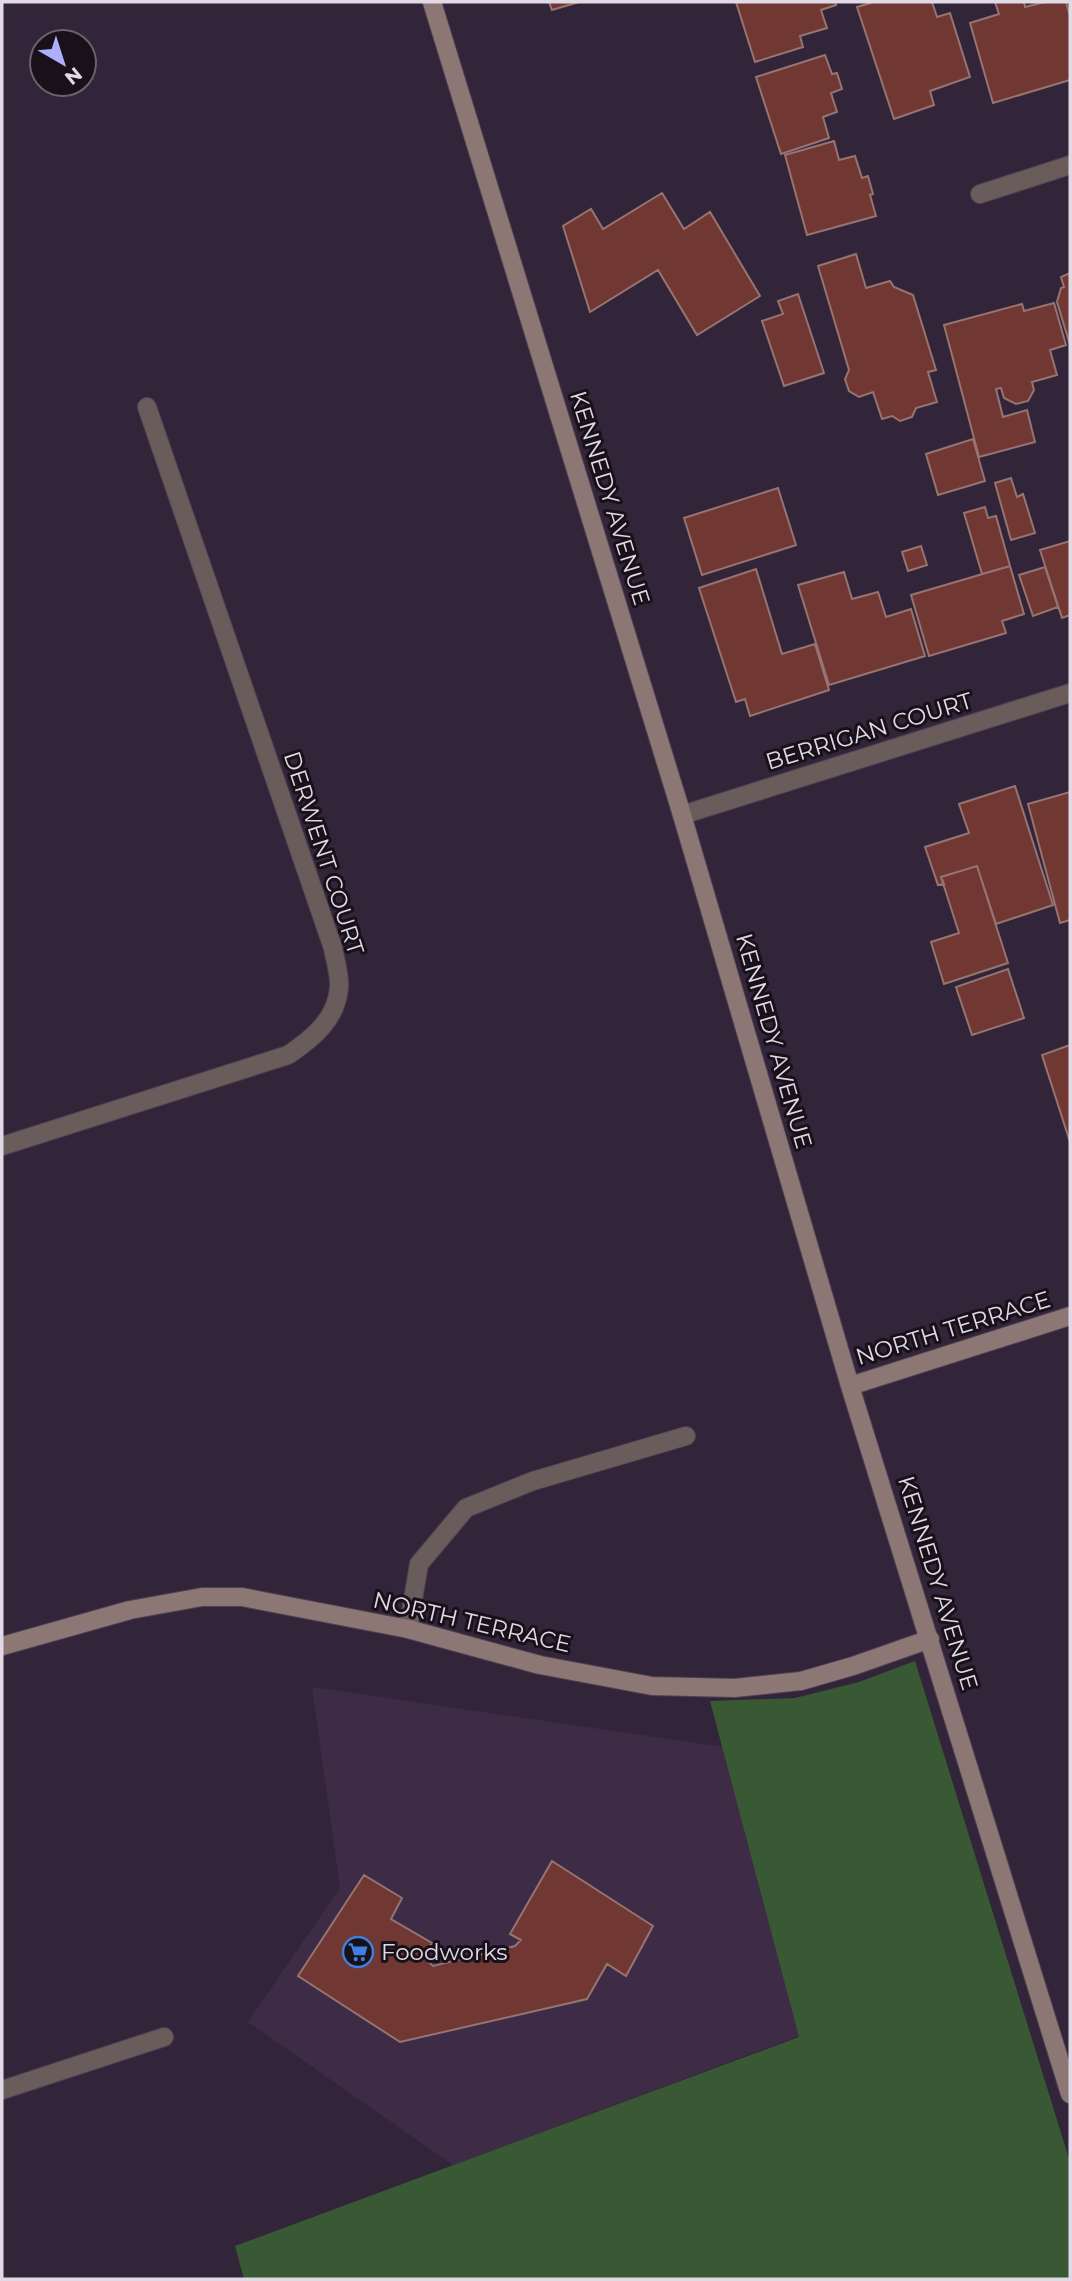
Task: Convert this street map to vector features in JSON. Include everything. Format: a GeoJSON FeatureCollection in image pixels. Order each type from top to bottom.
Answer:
{"type":"FeatureCollection","features":[{"type":"Feature","properties":{"kind":"street","name":"KENNEDY AVENUE"},"geometry":{"type":"LineString","coordinates":[[432,2],[682,815],[850,1386],[1070,2094]]}},
{"type":"Feature","properties":{"kind":"street"},"geometry":{"type":"LineString","coordinates":[[980,194],[1070,165]]}},
{"type":"Feature","properties":{"kind":"street","name":"DERWENT COURT"},"geometry":{"type":"LineString","coordinates":[[2,1146],[288,1055],[310,1041],[331,1017],[340,986],[332,948],[147,407]]}},
{"type":"Feature","properties":{"kind":"street","name":"BERRIGAN COURT"},"geometry":{"type":"LineString","coordinates":[[682,815],[1070,693]]}},
{"type":"Feature","properties":{"kind":"street","name":"NORTH TERRACE"},"geometry":{"type":"LineString","coordinates":[[850,1386],[1070,1316]]}},
{"type":"Feature","properties":{"kind":"street"},"geometry":{"type":"LineString","coordinates":[[408,1629],[419,1564],[466,1508],[533,1481],[686,1436]]}},
{"type":"Feature","properties":{"kind":"street","name":"NORTH TERRACE"},"geometry":{"type":"LineString","coordinates":[[2,1646],[130,1610],[202,1597],[242,1597],[408,1629],[540,1665],[652,1686],[735,1688],[800,1681],[930,1639]]}},
{"type":"Feature","properties":{"kind":"street"},"geometry":{"type":"LineString","coordinates":[[2,2090],[163,2037]]}},
{"type":"Feature","properties":{"kind":"shaded area"},"geometry":{"type":"Polygon","coordinates":[[[312,1687],[723,1747],[799,2036],[453,2165],[248,2022],[340,1888],[312,1687]]]}},
{"type":"Feature","properties":{"kind":"green space"},"geometry":{"type":"Polygon","coordinates":[[[915,1661],[1070,2162],[1070,2279],[244,2279],[235,2246],[799,2037],[710,1701],[795,1698],[859,1682],[915,1661]]]}},
{"type":"Feature","properties":{"kind":"building"},"geometry":{"type":"Polygon","coordinates":[[[549,2],[579,2],[552,10],[549,2]]]}},
{"type":"Feature","properties":{"kind":"building"},"geometry":{"type":"Polygon","coordinates":[[[736,2],[835,2],[836,5],[821,10],[827,28],[800,36],[803,47],[755,62],[736,2]]]}},
{"type":"Feature","properties":{"kind":"building"},"geometry":{"type":"Polygon","coordinates":[[[874,2],[932,2],[937,17],[950,13],[970,77],[930,91],[934,105],[894,119],[857,7],[874,2]]]}},
{"type":"Feature","properties":{"kind":"building"},"geometry":{"type":"Polygon","coordinates":[[[995,2],[1024,2],[1025,7],[1045,2],[1066,2],[1070,16],[1070,80],[993,103],[970,23],[999,14],[995,2]]]}},
{"type":"Feature","properties":{"kind":"building"},"geometry":{"type":"Polygon","coordinates":[[[825,55],[832,74],[837,73],[842,89],[831,93],[837,112],[823,117],[829,138],[781,154],[756,77],[825,55]]]}},
{"type":"Feature","properties":{"kind":"building"},"geometry":{"type":"Polygon","coordinates":[[[834,141],[839,160],[855,156],[862,178],[868,176],[876,216],[807,235],[785,155],[834,141]]]}},
{"type":"Feature","properties":{"kind":"building"},"geometry":{"type":"Polygon","coordinates":[[[662,193],[684,229],[710,212],[760,296],[697,335],[658,270],[590,312],[563,226],[591,209],[603,229],[662,193]]]}},
{"type":"Feature","properties":{"kind":"building"},"geometry":{"type":"Polygon","coordinates":[[[856,254],[866,288],[890,281],[894,287],[913,295],[936,370],[928,372],[937,402],[916,408],[912,417],[900,421],[892,416],[882,419],[873,392],[859,397],[849,391],[845,379],[849,370],[818,266],[856,254]]]}},
{"type":"Feature","properties":{"kind":"building"},"geometry":{"type":"Polygon","coordinates":[[[1070,273],[1070,345],[1057,302],[1061,288],[1064,287],[1061,277],[1070,273]]]}},
{"type":"Feature","properties":{"kind":"building"},"geometry":{"type":"Polygon","coordinates":[[[798,294],[824,373],[784,386],[762,321],[783,314],[778,301],[798,294]]]}},
{"type":"Feature","properties":{"kind":"building"},"geometry":{"type":"Polygon","coordinates":[[[1054,303],[1066,345],[1050,350],[1057,375],[1032,382],[1034,390],[1028,401],[1016,404],[1004,398],[1001,388],[996,389],[1003,417],[1027,410],[1035,442],[979,457],[944,325],[1022,304],[1024,311],[1054,303]]]}},
{"type":"Feature","properties":{"kind":"building"},"geometry":{"type":"Polygon","coordinates":[[[973,439],[985,481],[938,495],[926,454],[973,439]]]}},
{"type":"Feature","properties":{"kind":"building"},"geometry":{"type":"Polygon","coordinates":[[[1011,478],[1017,497],[1023,494],[1035,533],[1011,540],[995,483],[1011,478]]]}},
{"type":"Feature","properties":{"kind":"building"},"geometry":{"type":"Polygon","coordinates":[[[778,488],[796,545],[702,575],[684,518],[778,488]]]}},
{"type":"Feature","properties":{"kind":"building"},"geometry":{"type":"Polygon","coordinates":[[[985,507],[988,518],[996,516],[1010,566],[982,574],[964,513],[985,507]]]}},
{"type":"Feature","properties":{"kind":"building"},"geometry":{"type":"Polygon","coordinates":[[[1070,541],[1070,615],[1062,618],[1040,550],[1070,541]]]}},
{"type":"Feature","properties":{"kind":"building"},"geometry":{"type":"Polygon","coordinates":[[[921,546],[927,565],[908,571],[902,552],[921,546]]]}},
{"type":"Feature","properties":{"kind":"building"},"geometry":{"type":"Polygon","coordinates":[[[1010,566],[1024,614],[1002,621],[1006,633],[929,656],[911,595],[1010,566]]]}},
{"type":"Feature","properties":{"kind":"building"},"geometry":{"type":"Polygon","coordinates":[[[1045,567],[1058,607],[1033,616],[1019,575],[1045,567]]]}},
{"type":"Feature","properties":{"kind":"building"},"geometry":{"type":"Polygon","coordinates":[[[756,569],[782,654],[815,644],[829,690],[750,716],[745,699],[736,702],[699,588],[756,569]]]}},
{"type":"Feature","properties":{"kind":"building"},"geometry":{"type":"Polygon","coordinates":[[[844,572],[852,599],[878,592],[886,617],[911,609],[925,656],[829,685],[798,585],[844,572]]]}},
{"type":"Feature","properties":{"kind":"building"},"geometry":{"type":"Polygon","coordinates":[[[1015,786],[1053,905],[996,924],[977,866],[941,877],[944,884],[938,885],[925,847],[969,833],[959,804],[1015,786]]]}},
{"type":"Feature","properties":{"kind":"building"},"geometry":{"type":"Polygon","coordinates":[[[1070,792],[1070,920],[1060,923],[1028,804],[1070,792]]]}},
{"type":"Feature","properties":{"kind":"building"},"geometry":{"type":"Polygon","coordinates":[[[977,866],[1008,963],[944,984],[931,942],[959,933],[941,877],[977,866]]]}},
{"type":"Feature","properties":{"kind":"building"},"geometry":{"type":"Polygon","coordinates":[[[1008,969],[1024,1018],[972,1035],[956,987],[1008,969]]]}},
{"type":"Feature","properties":{"kind":"building"},"geometry":{"type":"Polygon","coordinates":[[[1070,1045],[1070,1142],[1042,1055],[1070,1045]]]}},
{"type":"Feature","properties":{"kind":"building"},"geometry":{"type":"Polygon","coordinates":[[[552,1861],[653,1926],[626,1976],[607,1964],[587,1999],[400,2042],[298,1976],[364,1875],[402,1898],[391,1919],[432,1943],[422,1956],[433,1966],[515,1946],[521,1940],[510,1934],[552,1861]]]}},
{"type":"Feature","properties":{"kind":"place","name":"Foodworks"},"geometry":{"type":"Point","coordinates":[358,1952]}}]}
